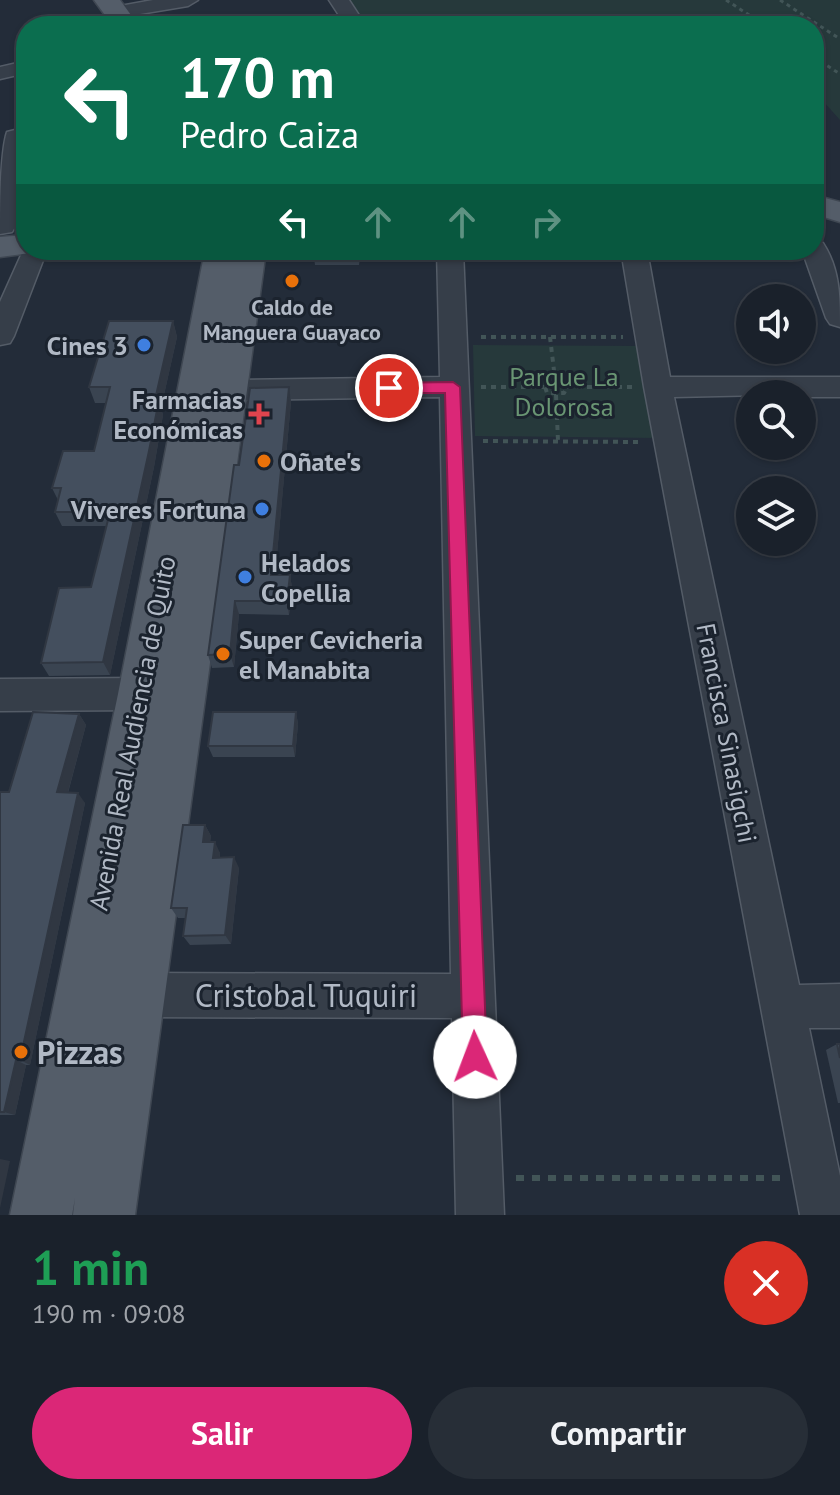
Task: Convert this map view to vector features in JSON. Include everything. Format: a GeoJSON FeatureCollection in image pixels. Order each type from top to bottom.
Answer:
{"type":"FeatureCollection","features":[{"type":"Feature","properties":{"kind":"main road"},"geometry":{"type":"LineString","coordinates":[[82,0],[113,16]]}},
{"type":"Feature","properties":{"kind":"main road","name":"Avenida Real Audiencia de Quito"},"geometry":{"type":"LineString","coordinates":[[41,1215],[141,694],[192,396],[242,260]]}},
{"type":"Feature","properties":{"kind":"main road","name":"Avenida Real Audiencia de Quito"},"geometry":{"type":"LineString","coordinates":[[104,1215],[231,390],[244,260]]}},
{"type":"Feature","properties":{"kind":"street"},"geometry":{"type":"LineString","coordinates":[[113,16],[188,0]]}},
{"type":"Feature","properties":{"kind":"street"},"geometry":{"type":"LineString","coordinates":[[11,234],[15,137]]}},
{"type":"Feature","properties":{"kind":"street"},"geometry":{"type":"LineString","coordinates":[[0,336],[30,260]]}},
{"type":"Feature","properties":{"kind":"street"},"geometry":{"type":"LineString","coordinates":[[450,260],[480,1215]]}},
{"type":"Feature","properties":{"kind":"street","name":"Francisca Sinasigchi"},"geometry":{"type":"LineString","coordinates":[[636,260],[658,387],[824,1215]]}},
{"type":"Feature","properties":{"kind":"street"},"geometry":{"type":"LineString","coordinates":[[818,260],[840,318]]}},
{"type":"Feature","properties":{"kind":"street"},"geometry":{"type":"LineString","coordinates":[[231,390],[453,387]]}},
{"type":"Feature","properties":{"kind":"street"},"geometry":{"type":"LineString","coordinates":[[658,387],[840,387]]}},
{"type":"Feature","properties":{"kind":"street"},"geometry":{"type":"LineString","coordinates":[[0,695],[141,694]]}},
{"type":"Feature","properties":{"kind":"street","name":"Cristobal Tuquiri"},"geometry":{"type":"LineString","coordinates":[[138,995],[473,996]]}},
{"type":"Feature","properties":{"kind":"street"},"geometry":{"type":"LineString","coordinates":[[781,1007],[840,1006]]}},
{"type":"Feature","properties":{"kind":"path"},"geometry":{"type":"LineString","coordinates":[[726,0],[751,16]]}},
{"type":"Feature","properties":{"kind":"path"},"geometry":{"type":"LineString","coordinates":[[780,0],[805,16]]}},
{"type":"Feature","properties":{"kind":"path"},"geometry":{"type":"LineString","coordinates":[[452,336],[649,337]]}},
{"type":"Feature","properties":{"kind":"path"},"geometry":{"type":"LineString","coordinates":[[550,337],[555,379]]}},
{"type":"Feature","properties":{"kind":"path"},"geometry":{"type":"LineString","coordinates":[[555,379],[563,381],[567,387],[564,393],[556,395],[547,393],[544,387],[546,381],[555,379]]}},
{"type":"Feature","properties":{"kind":"path"},"geometry":{"type":"LineString","coordinates":[[453,387],[544,387]]}},
{"type":"Feature","properties":{"kind":"path"},"geometry":{"type":"LineString","coordinates":[[567,387],[658,387]]}},
{"type":"Feature","properties":{"kind":"path"},"geometry":{"type":"LineString","coordinates":[[556,395],[558,441]]}},
{"type":"Feature","properties":{"kind":"path"},"geometry":{"type":"LineString","coordinates":[[454,441],[669,442]]}},
{"type":"Feature","properties":{"kind":"path"},"geometry":{"type":"LineString","coordinates":[[479,1178],[777,1178]]}},
{"type":"Feature","properties":{"kind":"green space"},"geometry":{"type":"Polygon","coordinates":[[[345,0],[840,0],[840,120],[824,102],[824,16],[357,16],[345,0]]]}},
{"type":"Feature","properties":{"kind":"green space","name":"Parque La Dolorosa"},"geometry":{"type":"Polygon","coordinates":[[[473,345],[640,346],[655,438],[475,436],[473,345]]]}},
{"type":"Feature","properties":{"kind":"building"},"geometry":{"type":"Polygon","coordinates":[[[109,321],[173,321],[155,400],[159,400],[149,451],[103,662],[41,663],[59,588],[91,587],[110,512],[55,512],[61,488],[52,488],[63,451],[94,451],[110,387],[89,387],[109,321]]]}},
{"type":"Feature","properties":{"kind":"building"},"geometry":{"type":"Polygon","coordinates":[[[289,387],[271,575],[290,575],[287,601],[235,601],[230,654],[208,655],[234,465],[239,465],[250,388],[289,387]]]}},
{"type":"Feature","properties":{"kind":"building"},"geometry":{"type":"Polygon","coordinates":[[[33,712],[79,714],[57,792],[78,793],[20,1060],[16,1060],[4,1112],[0,1112],[0,792],[9,792],[33,712]]]}},
{"type":"Feature","properties":{"kind":"building"},"geometry":{"type":"Polygon","coordinates":[[[213,712],[296,712],[293,746],[208,746],[213,712]]]}},
{"type":"Feature","properties":{"kind":"building"},"geometry":{"type":"Polygon","coordinates":[[[183,825],[205,825],[203,842],[215,842],[213,858],[234,857],[225,935],[183,936],[187,908],[171,908],[183,825]]]}},
{"type":"Feature","properties":{"kind":"place","name":"Caldo de Manguera Guayaco"},"geometry":{"type":"Point","coordinates":[292,281]}},
{"type":"Feature","properties":{"kind":"place","name":"Cines 3"},"geometry":{"type":"Point","coordinates":[144,345]}},
{"type":"Feature","properties":{"kind":"place","name":"Farmacias Económicas"},"geometry":{"type":"Point","coordinates":[259,414]}},
{"type":"Feature","properties":{"kind":"place","name":"Oñate's"},"geometry":{"type":"Point","coordinates":[264,461]}},
{"type":"Feature","properties":{"kind":"place","name":"Viveres Fortuna"},"geometry":{"type":"Point","coordinates":[262,509]}},
{"type":"Feature","properties":{"kind":"place","name":"Helados Copellia"},"geometry":{"type":"Point","coordinates":[245,577]}},
{"type":"Feature","properties":{"kind":"place","name":"Super Cevicheria el Manabita"},"geometry":{"type":"Point","coordinates":[223,654]}},
{"type":"Feature","properties":{"kind":"place","name":"Pizzas"},"geometry":{"type":"Point","coordinates":[21,1052]}},
{"type":"Feature","properties":{"kind":"route"},"geometry":{"type":"LineString","coordinates":[[389,388],[453,387],[475,1057]]}}]}
